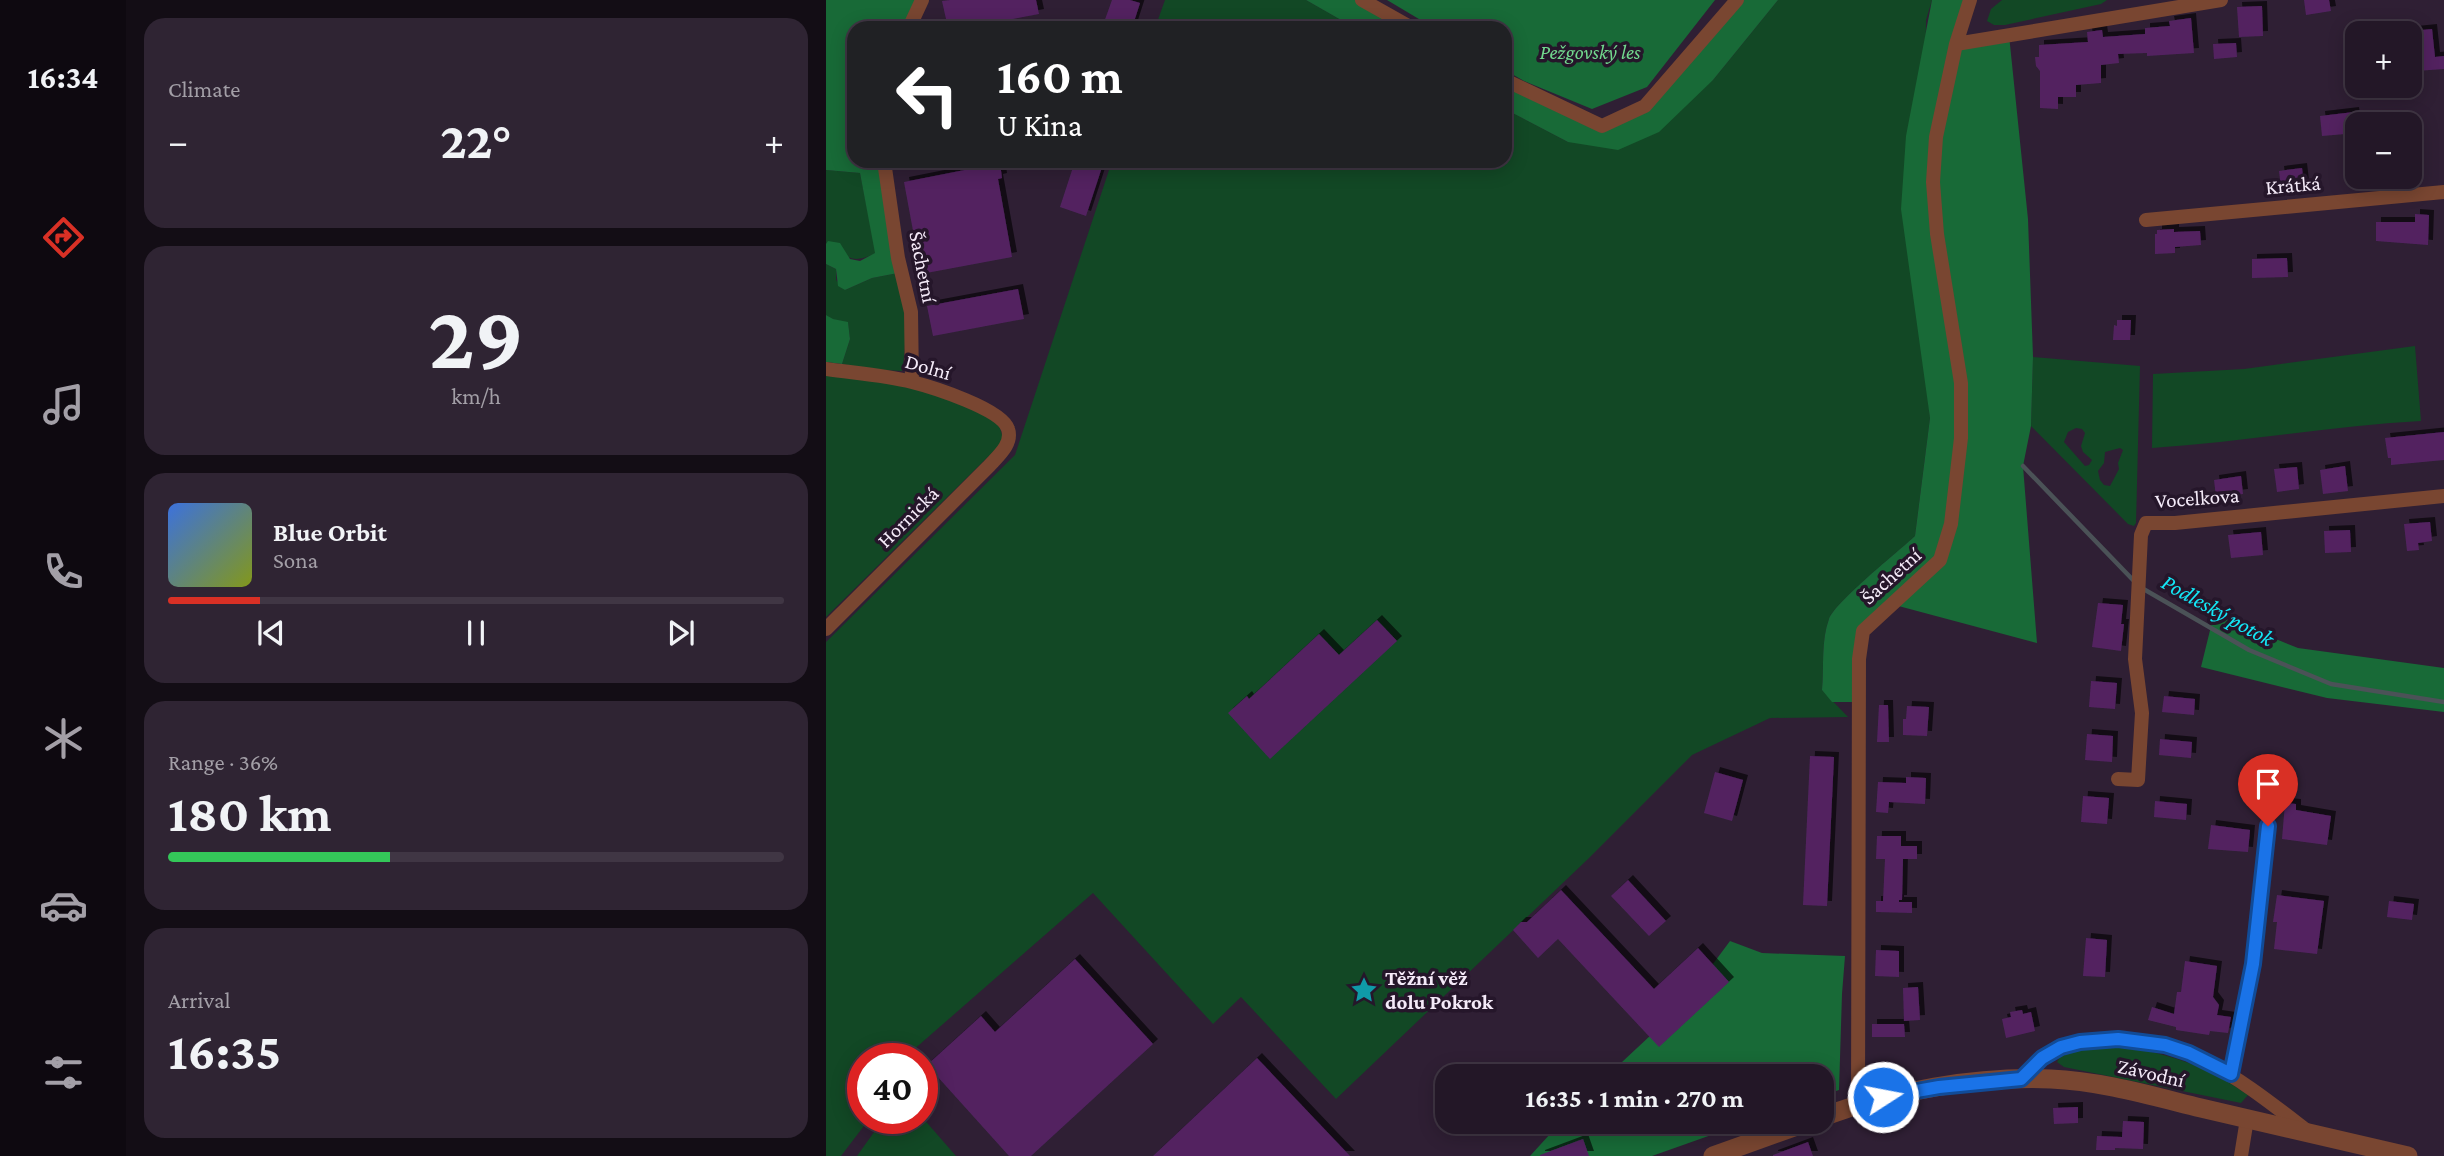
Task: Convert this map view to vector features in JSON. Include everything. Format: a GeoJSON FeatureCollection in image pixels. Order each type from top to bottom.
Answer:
{"type":"FeatureCollection","features":[{"type":"Feature","properties":{"kind":"street"},"geometry":{"type":"LineString","coordinates":[[912,21],[922,0]]}},
{"type":"Feature","properties":{"kind":"street"},"geometry":{"type":"LineString","coordinates":[[1362,0],[1400,21]]}},
{"type":"Feature","properties":{"kind":"street"},"geometry":{"type":"LineString","coordinates":[[1512,83],[1602,125],[1645,106],[1737,0]]}},
{"type":"Feature","properties":{"kind":"street","name":"Šachetní"},"geometry":{"type":"LineString","coordinates":[[1857,1104],[1859,659],[1863,631],[1940,560],[1951,524],[1961,438],[1961,383],[1937,234],[1933,182],[1936,137],[1956,44],[1970,0]]}},
{"type":"Feature","properties":{"kind":"street"},"geometry":{"type":"LineString","coordinates":[[1956,44],[2221,0]]}},
{"type":"Feature","properties":{"kind":"street","name":"Šachetní"},"geometry":{"type":"LineString","coordinates":[[885,168],[898,258],[911,312],[912,382]]}},
{"type":"Feature","properties":{"kind":"street","name":"Krátká"},"geometry":{"type":"LineString","coordinates":[[2146,220],[2444,192]]}},
{"type":"Feature","properties":{"kind":"street","name":"Dolní"},"geometry":{"type":"LineString","coordinates":[[826,369],[912,382],[994,413],[1008,429]]}},
{"type":"Feature","properties":{"kind":"street","name":"Hornická"},"geometry":{"type":"LineString","coordinates":[[826,629],[989,466],[1005,448],[1008,429]]}},
{"type":"Feature","properties":{"kind":"street","name":"Vocelkova"},"geometry":{"type":"LineString","coordinates":[[2118,779],[2138,780],[2141,713],[2135,659],[2141,535],[2146,523],[2175,523],[2444,496]]}},
{"type":"Feature","properties":{"kind":"street"},"geometry":{"type":"LineString","coordinates":[[2231,1074],[2253,964],[2268,826]]}},
{"type":"Feature","properties":{"kind":"street","name":"Závodní"},"geometry":{"type":"LineString","coordinates":[[2021,1079],[2042,1058],[2061,1047],[2080,1042],[2118,1039],[2165,1045],[2189,1053],[2231,1074],[2310,1133]]}},
{"type":"Feature","properties":{"kind":"street","name":"Závodní"},"geometry":{"type":"LineString","coordinates":[[1834,1113],[1857,1104],[1939,1087],[2021,1079],[2052,1079],[2092,1084],[2310,1133],[2383,1153],[2408,1156]]}},
{"type":"Feature","properties":{"kind":"street"},"geometry":{"type":"LineString","coordinates":[[2241,1156],[2247,1119]]}},
{"type":"Feature","properties":{"kind":"street"},"geometry":{"type":"LineString","coordinates":[[1713,1156],[1774,1134]]}},
{"type":"Feature","properties":{"kind":"green space"},"geometry":{"type":"Polygon","coordinates":[[[826,0],[927,0],[917,21],[847,21],[847,168],[884,168],[898,273],[872,278],[845,290],[838,286],[836,269],[826,264],[828,241],[840,243],[850,259],[860,261],[875,253],[860,173],[826,170],[826,0]]]}},
{"type":"Feature","properties":{"kind":"green space"},"geometry":{"type":"Polygon","coordinates":[[[1165,0],[1306,0],[1343,21],[1158,21],[1165,0]]]}},
{"type":"Feature","properties":{"kind":"green space"},"geometry":{"type":"Polygon","coordinates":[[[1306,0],[1362,0],[1400,21],[1343,21],[1306,0]]]}},
{"type":"Feature","properties":{"kind":"green space","name":"Pežgovský les"},"geometry":{"type":"Polygon","coordinates":[[[1387,0],[1715,0],[1647,87],[1592,109],[1512,74],[1512,21],[1422,21],[1387,0]]]}},
{"type":"Feature","properties":{"kind":"green space"},"geometry":{"type":"Polygon","coordinates":[[[1737,0],[1778,0],[1713,80],[1659,132],[1618,150],[1568,142],[1512,113],[1512,83],[1602,125],[1645,106],[1737,0]]]}},
{"type":"Feature","properties":{"kind":"green space"},"geometry":{"type":"Polygon","coordinates":[[[1778,0],[1932,0],[1926,20],[1922,340],[1930,418],[1915,536],[1843,601],[1826,627],[1822,690],[1848,717],[1770,718],[1692,755],[1588,859],[1336,1099],[1241,997],[1213,1024],[1093,893],[921,1043],[847,1043],[847,1134],[858,1134],[841,1156],[826,1156],[826,642],[1015,455],[1110,168],[1512,168],[1512,113],[1568,142],[1713,80],[1778,0]]]}},
{"type":"Feature","properties":{"kind":"green space"},"geometry":{"type":"Polygon","coordinates":[[[1932,0],[1970,0],[1956,43],[2009,35],[2028,219],[2033,357],[2031,426],[2023,466],[2037,643],[1891,604],[1863,631],[1859,702],[1832,702],[1822,690],[1824,645],[1829,619],[1855,589],[1915,536],[1930,418],[1901,209],[1906,136],[1932,0]]]}},
{"type":"Feature","properties":{"kind":"green space"},"geometry":{"type":"Polygon","coordinates":[[[2002,0],[2107,0],[2101,4],[2005,25],[1994,25],[1987,21],[1991,9],[2002,0]]]}},
{"type":"Feature","properties":{"kind":"green space"},"geometry":{"type":"Polygon","coordinates":[[[826,170],[860,173],[876,253],[855,259],[826,244],[826,170]]]}},
{"type":"Feature","properties":{"kind":"green space"},"geometry":{"type":"Polygon","coordinates":[[[826,264],[836,269],[836,280],[845,290],[872,278],[898,273],[905,322],[902,371],[842,364],[850,339],[848,323],[826,315],[826,264]]]}},
{"type":"Feature","properties":{"kind":"green space"},"geometry":{"type":"Polygon","coordinates":[[[826,315],[848,322],[850,339],[842,364],[826,362],[826,315]]]}},
{"type":"Feature","properties":{"kind":"green space"},"geometry":{"type":"Polygon","coordinates":[[[2415,346],[2421,421],[2152,448],[2153,374],[2244,369],[2415,346]]]}},
{"type":"Feature","properties":{"kind":"green space"},"geometry":{"type":"Polygon","coordinates":[[[2033,357],[2140,366],[2134,526],[2128,524],[2031,426],[2033,357]],[[2076,428],[2068,432],[2064,442],[2085,466],[2089,465],[2092,460],[2083,452],[2081,446],[2085,433],[2076,428]],[[2120,448],[2105,452],[2104,463],[2098,471],[2104,485],[2110,486],[2119,469],[2118,463],[2123,450],[2120,448]]]}},
{"type":"Feature","properties":{"kind":"green space"},"geometry":{"type":"Polygon","coordinates":[[[826,369],[963,400],[999,425],[1004,441],[826,617],[826,369]]]}},
{"type":"Feature","properties":{"kind":"green space"},"geometry":{"type":"Polygon","coordinates":[[[2214,614],[2298,648],[2444,668],[2444,712],[2327,698],[2201,667],[2214,614]]]}},
{"type":"Feature","properties":{"kind":"green space"},"geometry":{"type":"Polygon","coordinates":[[[1730,941],[1762,953],[1845,956],[1839,1090],[1834,1092],[1834,1064],[1620,1064],[1681,1007],[1730,941]]]}},
{"type":"Feature","properties":{"kind":"green space"},"geometry":{"type":"Polygon","coordinates":[[[2122,1047],[2156,1053],[2188,1063],[2248,1095],[2241,1103],[2064,1067],[2057,1062],[2061,1055],[2082,1049],[2122,1047]]]}},
{"type":"Feature","properties":{"kind":"green space"},"geometry":{"type":"Polygon","coordinates":[[[873,1134],[937,1134],[956,1156],[857,1156],[873,1134]]]}},
{"type":"Feature","properties":{"kind":"green space"},"geometry":{"type":"Polygon","coordinates":[[[1550,1134],[1714,1134],[1652,1156],[1530,1156],[1550,1134]]]}},
{"type":"Feature","properties":{"kind":"building"},"geometry":{"type":"Polygon","coordinates":[[[1036,0],[1039,14],[1002,21],[946,21],[942,1],[1036,0]]]}},
{"type":"Feature","properties":{"kind":"building"},"geometry":{"type":"Polygon","coordinates":[[[1112,0],[1140,3],[1134,21],[1104,21],[1112,0]]]}},
{"type":"Feature","properties":{"kind":"building"},"geometry":{"type":"Polygon","coordinates":[[[2304,0],[2329,0],[2331,11],[2306,15],[2304,0]]]}},
{"type":"Feature","properties":{"kind":"building"},"geometry":{"type":"Polygon","coordinates":[[[2262,6],[2263,36],[2239,37],[2237,7],[2262,6]]]}},
{"type":"Feature","properties":{"kind":"building"},"geometry":{"type":"Polygon","coordinates":[[[2191,18],[2194,53],[2147,56],[2147,53],[2118,54],[2119,63],[2101,65],[2101,83],[2076,85],[2076,97],[2058,97],[2058,109],[2040,108],[2040,71],[2035,57],[2039,57],[2039,45],[2088,42],[2087,32],[2102,30],[2103,37],[2145,34],[2145,28],[2170,26],[2169,21],[2191,18]]]}},
{"type":"Feature","properties":{"kind":"building"},"geometry":{"type":"Polygon","coordinates":[[[2432,29],[2435,57],[2444,56],[2444,69],[2422,71],[2422,30],[2432,29]]]}},
{"type":"Feature","properties":{"kind":"building"},"geometry":{"type":"Polygon","coordinates":[[[2236,43],[2237,57],[2214,59],[2213,44],[2236,43]]]}},
{"type":"Feature","properties":{"kind":"building"},"geometry":{"type":"Polygon","coordinates":[[[2345,113],[2345,134],[2322,136],[2320,116],[2345,113]]]}},
{"type":"Feature","properties":{"kind":"building"},"geometry":{"type":"Polygon","coordinates":[[[975,168],[1001,168],[1002,178],[998,179],[1012,257],[921,274],[904,182],[975,168]]]}},
{"type":"Feature","properties":{"kind":"building"},"geometry":{"type":"Polygon","coordinates":[[[1073,168],[1102,168],[1086,216],[1060,207],[1073,168]]]}},
{"type":"Feature","properties":{"kind":"building"},"geometry":{"type":"Polygon","coordinates":[[[2302,168],[2305,193],[2282,196],[2279,171],[2302,168]]]}},
{"type":"Feature","properties":{"kind":"building"},"geometry":{"type":"Polygon","coordinates":[[[2415,214],[2429,215],[2428,245],[2376,241],[2376,222],[2415,222],[2415,214]]]}},
{"type":"Feature","properties":{"kind":"building"},"geometry":{"type":"Polygon","coordinates":[[[2174,229],[2174,232],[2200,231],[2201,245],[2175,247],[2175,253],[2155,254],[2157,230],[2174,229]]]}},
{"type":"Feature","properties":{"kind":"building"},"geometry":{"type":"Polygon","coordinates":[[[2287,258],[2288,277],[2252,278],[2252,259],[2287,258]]]}},
{"type":"Feature","properties":{"kind":"building"},"geometry":{"type":"Polygon","coordinates":[[[1018,289],[1024,319],[933,336],[927,306],[1018,289]]]}},
{"type":"Feature","properties":{"kind":"building"},"geometry":{"type":"Polygon","coordinates":[[[2117,320],[2131,320],[2130,340],[2113,340],[2117,320]]]}},
{"type":"Feature","properties":{"kind":"building"},"geometry":{"type":"Polygon","coordinates":[[[2444,432],[2444,460],[2391,465],[2385,438],[2444,432]]]}},
{"type":"Feature","properties":{"kind":"building"},"geometry":{"type":"Polygon","coordinates":[[[2345,466],[2348,491],[2323,494],[2320,470],[2345,466]]]}},
{"type":"Feature","properties":{"kind":"building"},"geometry":{"type":"Polygon","coordinates":[[[2297,467],[2299,489],[2277,492],[2274,469],[2297,467]]]}},
{"type":"Feature","properties":{"kind":"building"},"geometry":{"type":"Polygon","coordinates":[[[2241,476],[2243,494],[2216,497],[2214,480],[2241,476]]]}},
{"type":"Feature","properties":{"kind":"building"},"geometry":{"type":"Polygon","coordinates":[[[2430,522],[2432,541],[2418,543],[2419,550],[2407,551],[2404,524],[2430,522]]]}},
{"type":"Feature","properties":{"kind":"building"},"geometry":{"type":"Polygon","coordinates":[[[2350,530],[2351,552],[2325,553],[2324,531],[2350,530]]]}},
{"type":"Feature","properties":{"kind":"building"},"geometry":{"type":"Polygon","coordinates":[[[2261,532],[2263,555],[2231,558],[2228,535],[2261,532]]]}},
{"type":"Feature","properties":{"kind":"building"},"geometry":{"type":"Polygon","coordinates":[[[2098,603],[2123,605],[2121,651],[2092,647],[2098,603]]]}},
{"type":"Feature","properties":{"kind":"building"},"geometry":{"type":"Polygon","coordinates":[[[1377,620],[1397,641],[1270,759],[1228,713],[1247,696],[1249,699],[1319,634],[1339,655],[1377,620]]]}},
{"type":"Feature","properties":{"kind":"building"},"geometry":{"type":"Polygon","coordinates":[[[2091,681],[2117,683],[2115,709],[2089,707],[2091,681]]]}},
{"type":"Feature","properties":{"kind":"building"},"geometry":{"type":"Polygon","coordinates":[[[2164,696],[2195,699],[2194,715],[2162,712],[2164,696]]]}},
{"type":"Feature","properties":{"kind":"building"},"geometry":{"type":"Polygon","coordinates":[[[1879,705],[1888,705],[1889,742],[1877,742],[1879,705]]]}},
{"type":"Feature","properties":{"kind":"building"},"geometry":{"type":"Polygon","coordinates":[[[1907,706],[1929,707],[1927,736],[1903,735],[1903,719],[1906,719],[1907,706]]]}},
{"type":"Feature","properties":{"kind":"building"},"geometry":{"type":"Polygon","coordinates":[[[2087,734],[2113,736],[2112,762],[2085,760],[2087,734]]]}},
{"type":"Feature","properties":{"kind":"building"},"geometry":{"type":"Polygon","coordinates":[[[2160,739],[2192,742],[2191,758],[2159,755],[2160,739]]]}},
{"type":"Feature","properties":{"kind":"building"},"geometry":{"type":"Polygon","coordinates":[[[1810,756],[1834,757],[1827,906],[1803,905],[1810,756]]]}},
{"type":"Feature","properties":{"kind":"building"},"geometry":{"type":"Polygon","coordinates":[[[1715,772],[1743,780],[1732,821],[1704,813],[1715,772]]]}},
{"type":"Feature","properties":{"kind":"building"},"geometry":{"type":"Polygon","coordinates":[[[1906,777],[1926,778],[1925,804],[1889,802],[1888,813],[1876,812],[1878,782],[1906,783],[1906,777]]]}},
{"type":"Feature","properties":{"kind":"building"},"geometry":{"type":"Polygon","coordinates":[[[2083,796],[2109,798],[2107,824],[2081,822],[2083,796]]]}},
{"type":"Feature","properties":{"kind":"building"},"geometry":{"type":"Polygon","coordinates":[[[2155,801],[2187,804],[2186,820],[2154,817],[2155,801]]]}},
{"type":"Feature","properties":{"kind":"building"},"geometry":{"type":"Polygon","coordinates":[[[2285,803],[2296,804],[2296,810],[2331,816],[2327,845],[2282,839],[2285,803]]]}},
{"type":"Feature","properties":{"kind":"building"},"geometry":{"type":"Polygon","coordinates":[[[2211,825],[2250,830],[2248,852],[2208,849],[2211,825]]]}},
{"type":"Feature","properties":{"kind":"building"},"geometry":{"type":"Polygon","coordinates":[[[1877,836],[1901,836],[1901,846],[1917,846],[1917,859],[1903,859],[1902,900],[1899,900],[1912,902],[1912,913],[1876,912],[1876,901],[1883,901],[1885,859],[1876,859],[1877,836]]]}},
{"type":"Feature","properties":{"kind":"building"},"geometry":{"type":"Polygon","coordinates":[[[1628,880],[1666,921],[1649,936],[1611,896],[1628,880]]]}},
{"type":"Feature","properties":{"kind":"building"},"geometry":{"type":"Polygon","coordinates":[[[1561,890],[1654,989],[1698,948],[1729,982],[1659,1047],[1558,939],[1538,958],[1513,930],[1521,922],[1527,922],[1561,890]]]}},
{"type":"Feature","properties":{"kind":"building"},"geometry":{"type":"Polygon","coordinates":[[[2277,895],[2324,901],[2317,954],[2274,949],[2277,922],[2273,922],[2277,895]]]}},
{"type":"Feature","properties":{"kind":"building"},"geometry":{"type":"Polygon","coordinates":[[[2389,901],[2414,904],[2412,920],[2387,917],[2389,901]]]}},
{"type":"Feature","properties":{"kind":"building"},"geometry":{"type":"Polygon","coordinates":[[[2086,938],[2107,940],[2105,977],[2083,976],[2086,938]]]}},
{"type":"Feature","properties":{"kind":"building"},"geometry":{"type":"Polygon","coordinates":[[[1876,950],[1899,951],[1899,977],[1875,976],[1876,950]]]}},
{"type":"Feature","properties":{"kind":"building"},"geometry":{"type":"Polygon","coordinates":[[[1075,959],[1153,1044],[1031,1156],[1009,1156],[938,1077],[938,1055],[981,1016],[995,1032],[1075,959]]]}},
{"type":"Feature","properties":{"kind":"building"},"geometry":{"type":"Polygon","coordinates":[[[2185,961],[2217,966],[2213,997],[2219,1005],[2217,1015],[2231,1017],[2228,1033],[2210,1031],[2209,1035],[2176,1030],[2176,1027],[2148,1020],[2152,1007],[2174,1014],[2177,992],[2181,992],[2185,961]]]}},
{"type":"Feature","properties":{"kind":"building"},"geometry":{"type":"Polygon","coordinates":[[[1918,987],[1920,1020],[1904,1021],[1903,988],[1918,987]]]}},
{"type":"Feature","properties":{"kind":"building"},"geometry":{"type":"Polygon","coordinates":[[[2022,1010],[2023,1014],[2031,1012],[2035,1031],[2006,1038],[2002,1019],[2011,1017],[2010,1012],[2022,1010]]]}},
{"type":"Feature","properties":{"kind":"building"},"geometry":{"type":"Polygon","coordinates":[[[1872,1024],[1904,1024],[1905,1037],[1872,1037],[1872,1024]]]}},
{"type":"Feature","properties":{"kind":"building"},"geometry":{"type":"Polygon","coordinates":[[[1257,1058],[1350,1156],[1153,1156],[1257,1058]]]}},
{"type":"Feature","properties":{"kind":"building"},"geometry":{"type":"Polygon","coordinates":[[[2078,1107],[2078,1123],[2054,1124],[2053,1108],[2078,1107]]]}},
{"type":"Feature","properties":{"kind":"building"},"geometry":{"type":"Polygon","coordinates":[[[2123,1121],[2144,1122],[2143,1149],[2096,1150],[2097,1136],[2122,1137],[2123,1121]]]}},
{"type":"Feature","properties":{"kind":"building"},"geometry":{"type":"Polygon","coordinates":[[[1583,1139],[1589,1156],[1540,1156],[1540,1155],[1583,1139]]]}},
{"type":"Feature","properties":{"kind":"building"},"geometry":{"type":"Polygon","coordinates":[[[1808,1142],[1813,1156],[1773,1156],[1773,1155],[1808,1142]]]}},
{"type":"Feature","properties":{"kind":"waterway","name":"Podleský potok"},"geometry":{"type":"LineString","coordinates":[[2023,466],[2134,581]]}},
{"type":"Feature","properties":{"kind":"waterway","name":"Podleský potok"},"geometry":{"type":"LineString","coordinates":[[2140,587],[2249,650],[2331,684],[2444,702]]}},
{"type":"Feature","properties":{"kind":"place","name":"Těžní věž dolu Pokrok"},"geometry":{"type":"Point","coordinates":[1364,990]}},
{"type":"Feature","properties":{"kind":"route"},"geometry":{"type":"LineString","coordinates":[[1883,1097],[1939,1087],[2021,1079],[2042,1058],[2068,1044],[2118,1039],[2165,1045],[2189,1053],[2231,1074],[2241,1036],[2253,964],[2268,826]]}}]}
